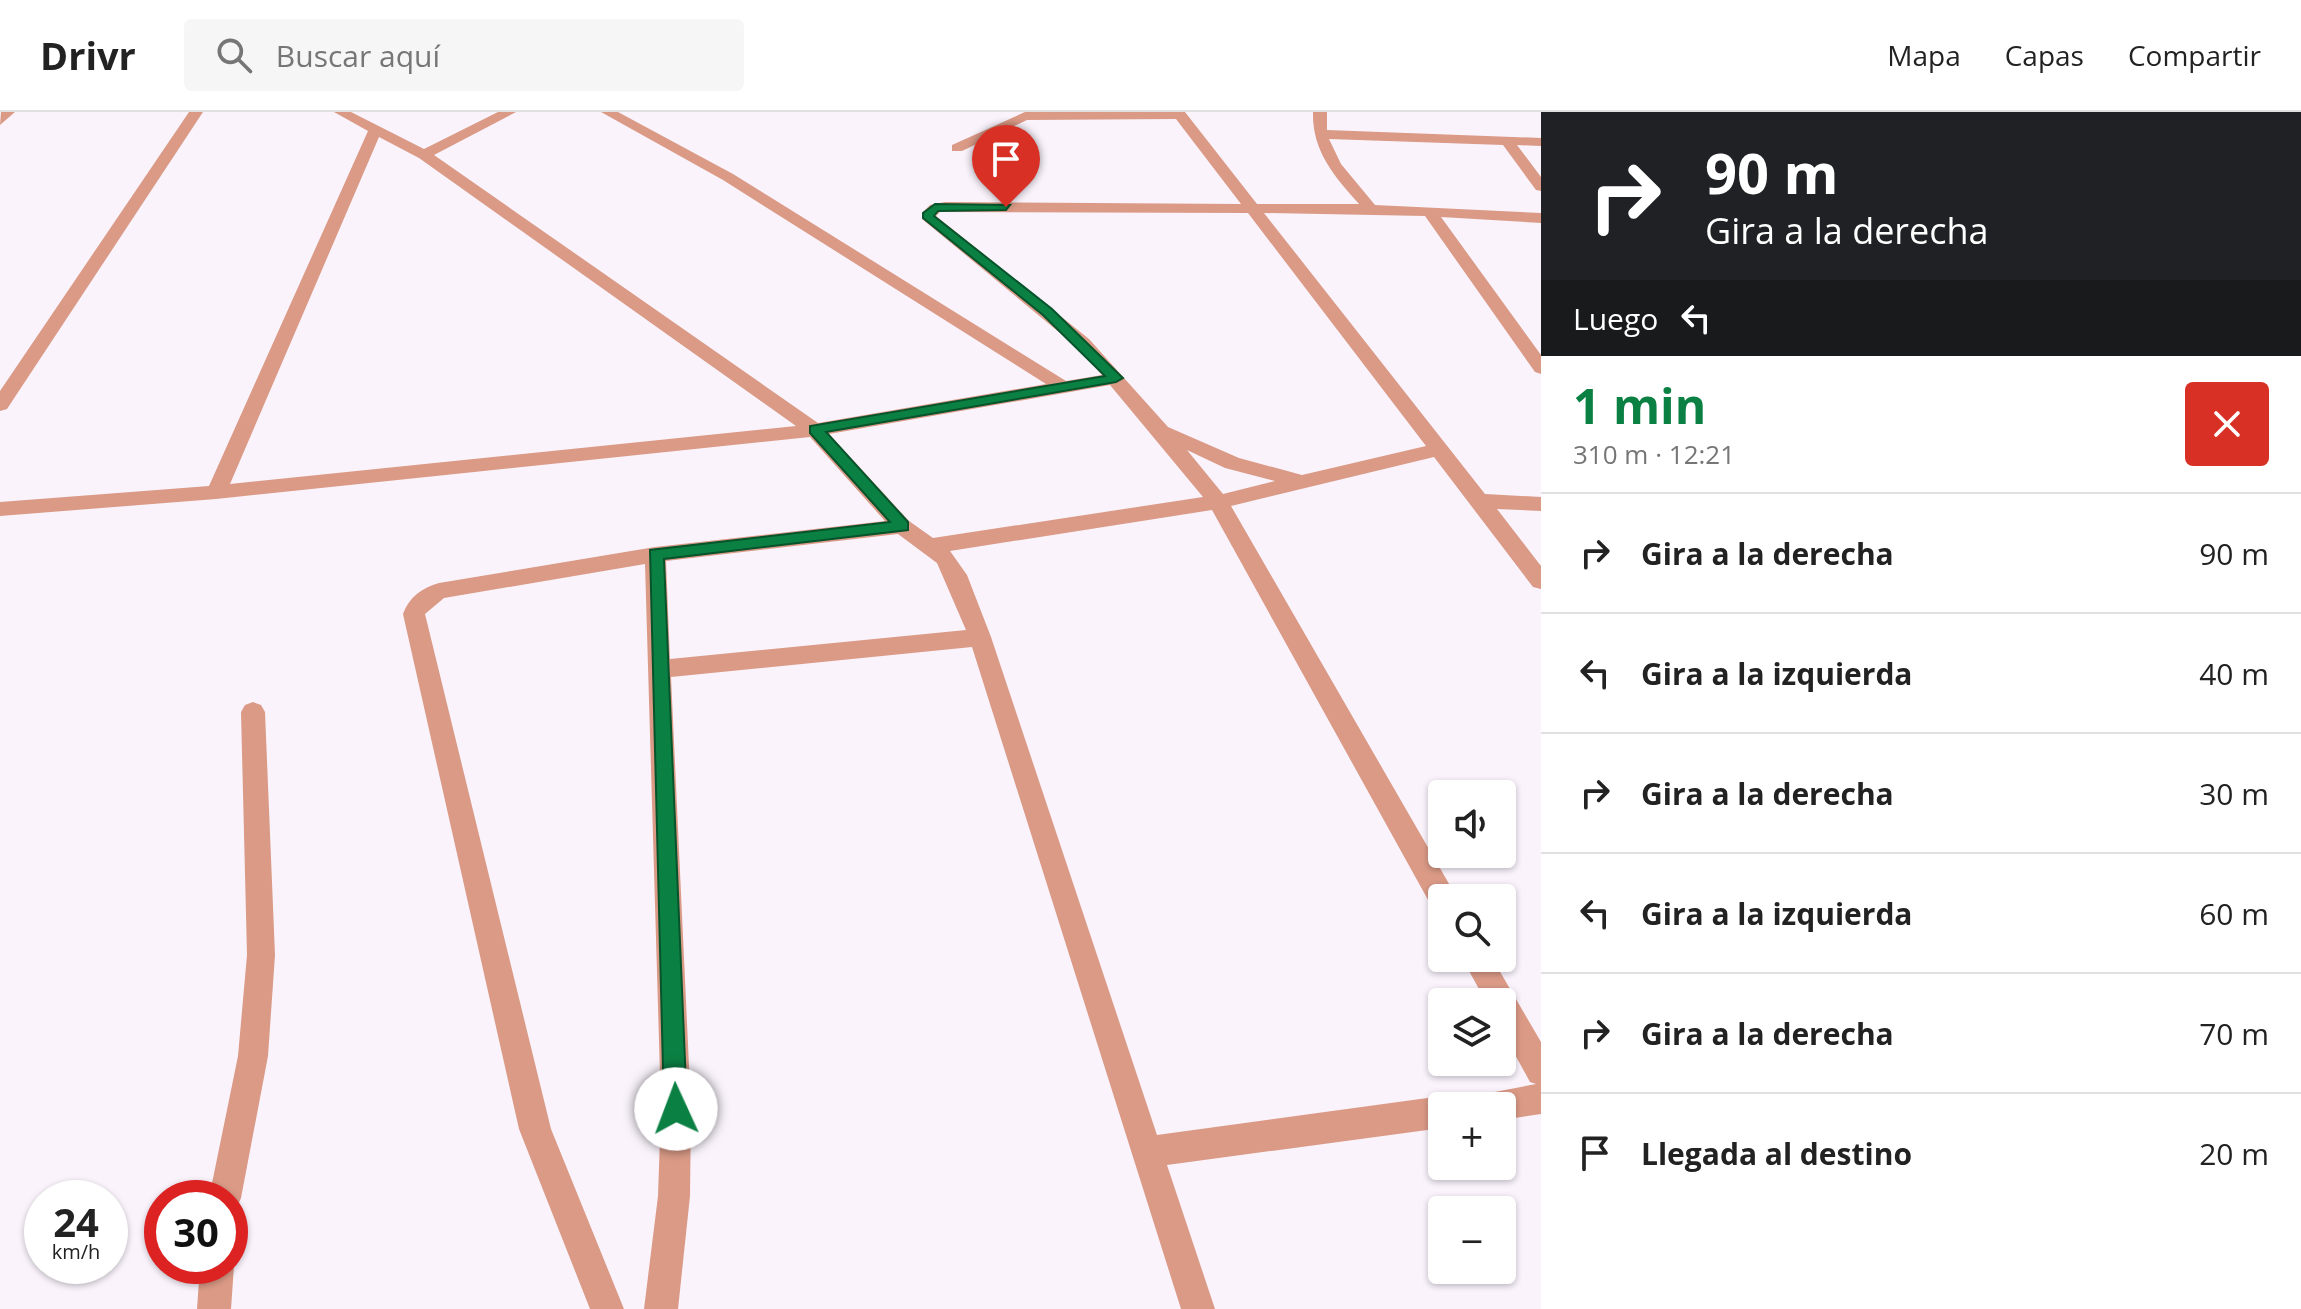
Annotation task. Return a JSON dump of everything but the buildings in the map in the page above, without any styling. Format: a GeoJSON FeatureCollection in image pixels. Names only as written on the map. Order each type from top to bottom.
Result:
{"type":"FeatureCollection","features":[{"type":"Feature","properties":{"kind":"street"},"geometry":{"type":"LineString","coordinates":[[0,121],[8,112]]}},
{"type":"Feature","properties":{"kind":"street"},"geometry":{"type":"LineString","coordinates":[[0,405],[196,112]]}},
{"type":"Feature","properties":{"kind":"street"},"geometry":{"type":"LineString","coordinates":[[341,112],[424,155],[815,430],[902,526],[932,546],[956,575],[980,637],[1198,1309]]}},
{"type":"Feature","properties":{"kind":"street"},"geometry":{"type":"LineString","coordinates":[[424,155],[509,112]]}},
{"type":"Feature","properties":{"kind":"street"},"geometry":{"type":"LineString","coordinates":[[608,112],[728,177],[1060,385]]}},
{"type":"Feature","properties":{"kind":"street"},"geometry":{"type":"LineString","coordinates":[[1320,112],[1320,134],[1328,156],[1371,209]]}},
{"type":"Feature","properties":{"kind":"street"},"geometry":{"type":"LineString","coordinates":[[957,148],[1025,116],[1179,114],[1436,450],[1541,581]]}},
{"type":"Feature","properties":{"kind":"street"},"geometry":{"type":"LineString","coordinates":[[216,492],[376,129]]}},
{"type":"Feature","properties":{"kind":"street"},"geometry":{"type":"LineString","coordinates":[[1320,134],[1541,142]]}},
{"type":"Feature","properties":{"kind":"street"},"geometry":{"type":"LineString","coordinates":[[1507,141],[1541,187]]}},
{"type":"Feature","properties":{"kind":"street"},"geometry":{"type":"LineString","coordinates":[[1434,884],[1218,502],[1116,378],[1048,312],[927,216],[929,211],[945,207],[1253,207],[1371,209],[1541,218]]}},
{"type":"Feature","properties":{"kind":"street"},"geometry":{"type":"LineString","coordinates":[[1430,213],[1541,368]]}},
{"type":"Feature","properties":{"kind":"street"},"geometry":{"type":"LineString","coordinates":[[0,509],[216,492],[815,430],[1060,385],[1116,378]]}},
{"type":"Feature","properties":{"kind":"street"},"geometry":{"type":"LineString","coordinates":[[1159,428],[1210,455],[1302,482]]}},
{"type":"Feature","properties":{"kind":"street"},"geometry":{"type":"LineString","coordinates":[[932,546],[1218,502],[1436,450]]}},
{"type":"Feature","properties":{"kind":"street"},"geometry":{"type":"LineString","coordinates":[[1478,501],[1541,504]]}},
{"type":"Feature","properties":{"kind":"street"},"geometry":{"type":"LineString","coordinates":[[607,1309],[535,1129],[414,614],[422,599],[439,591],[655,555],[902,526]]}},
{"type":"Feature","properties":{"kind":"street"},"geometry":{"type":"LineString","coordinates":[[655,555],[676,1109],[674,1196],[661,1309]]}},
{"type":"Feature","properties":{"kind":"street"},"geometry":{"type":"LineString","coordinates":[[659,669],[980,637]]}},
{"type":"Feature","properties":{"kind":"street"},"geometry":{"type":"LineString","coordinates":[[229,1180],[253,1056],[261,955],[253,712]]}},
{"type":"Feature","properties":{"kind":"street"},"geometry":{"type":"LineString","coordinates":[[1516,1027],[1541,1071]]}},
{"type":"Feature","properties":{"kind":"street"},"geometry":{"type":"LineString","coordinates":[[1516,1102],[1541,1099]]}},
{"type":"Feature","properties":{"kind":"street"},"geometry":{"type":"LineString","coordinates":[[1145,1152],[1428,1114]]}},
{"type":"Feature","properties":{"kind":"street"},"geometry":{"type":"LineString","coordinates":[[214,1309],[216,1284]]}},
{"type":"Feature","properties":{"kind":"route"},"geometry":{"type":"LineString","coordinates":[[676,1109],[655,555],[902,526],[815,430],[1060,385],[1116,378],[1048,312],[927,216],[935,208],[1006,207]]}}]}
